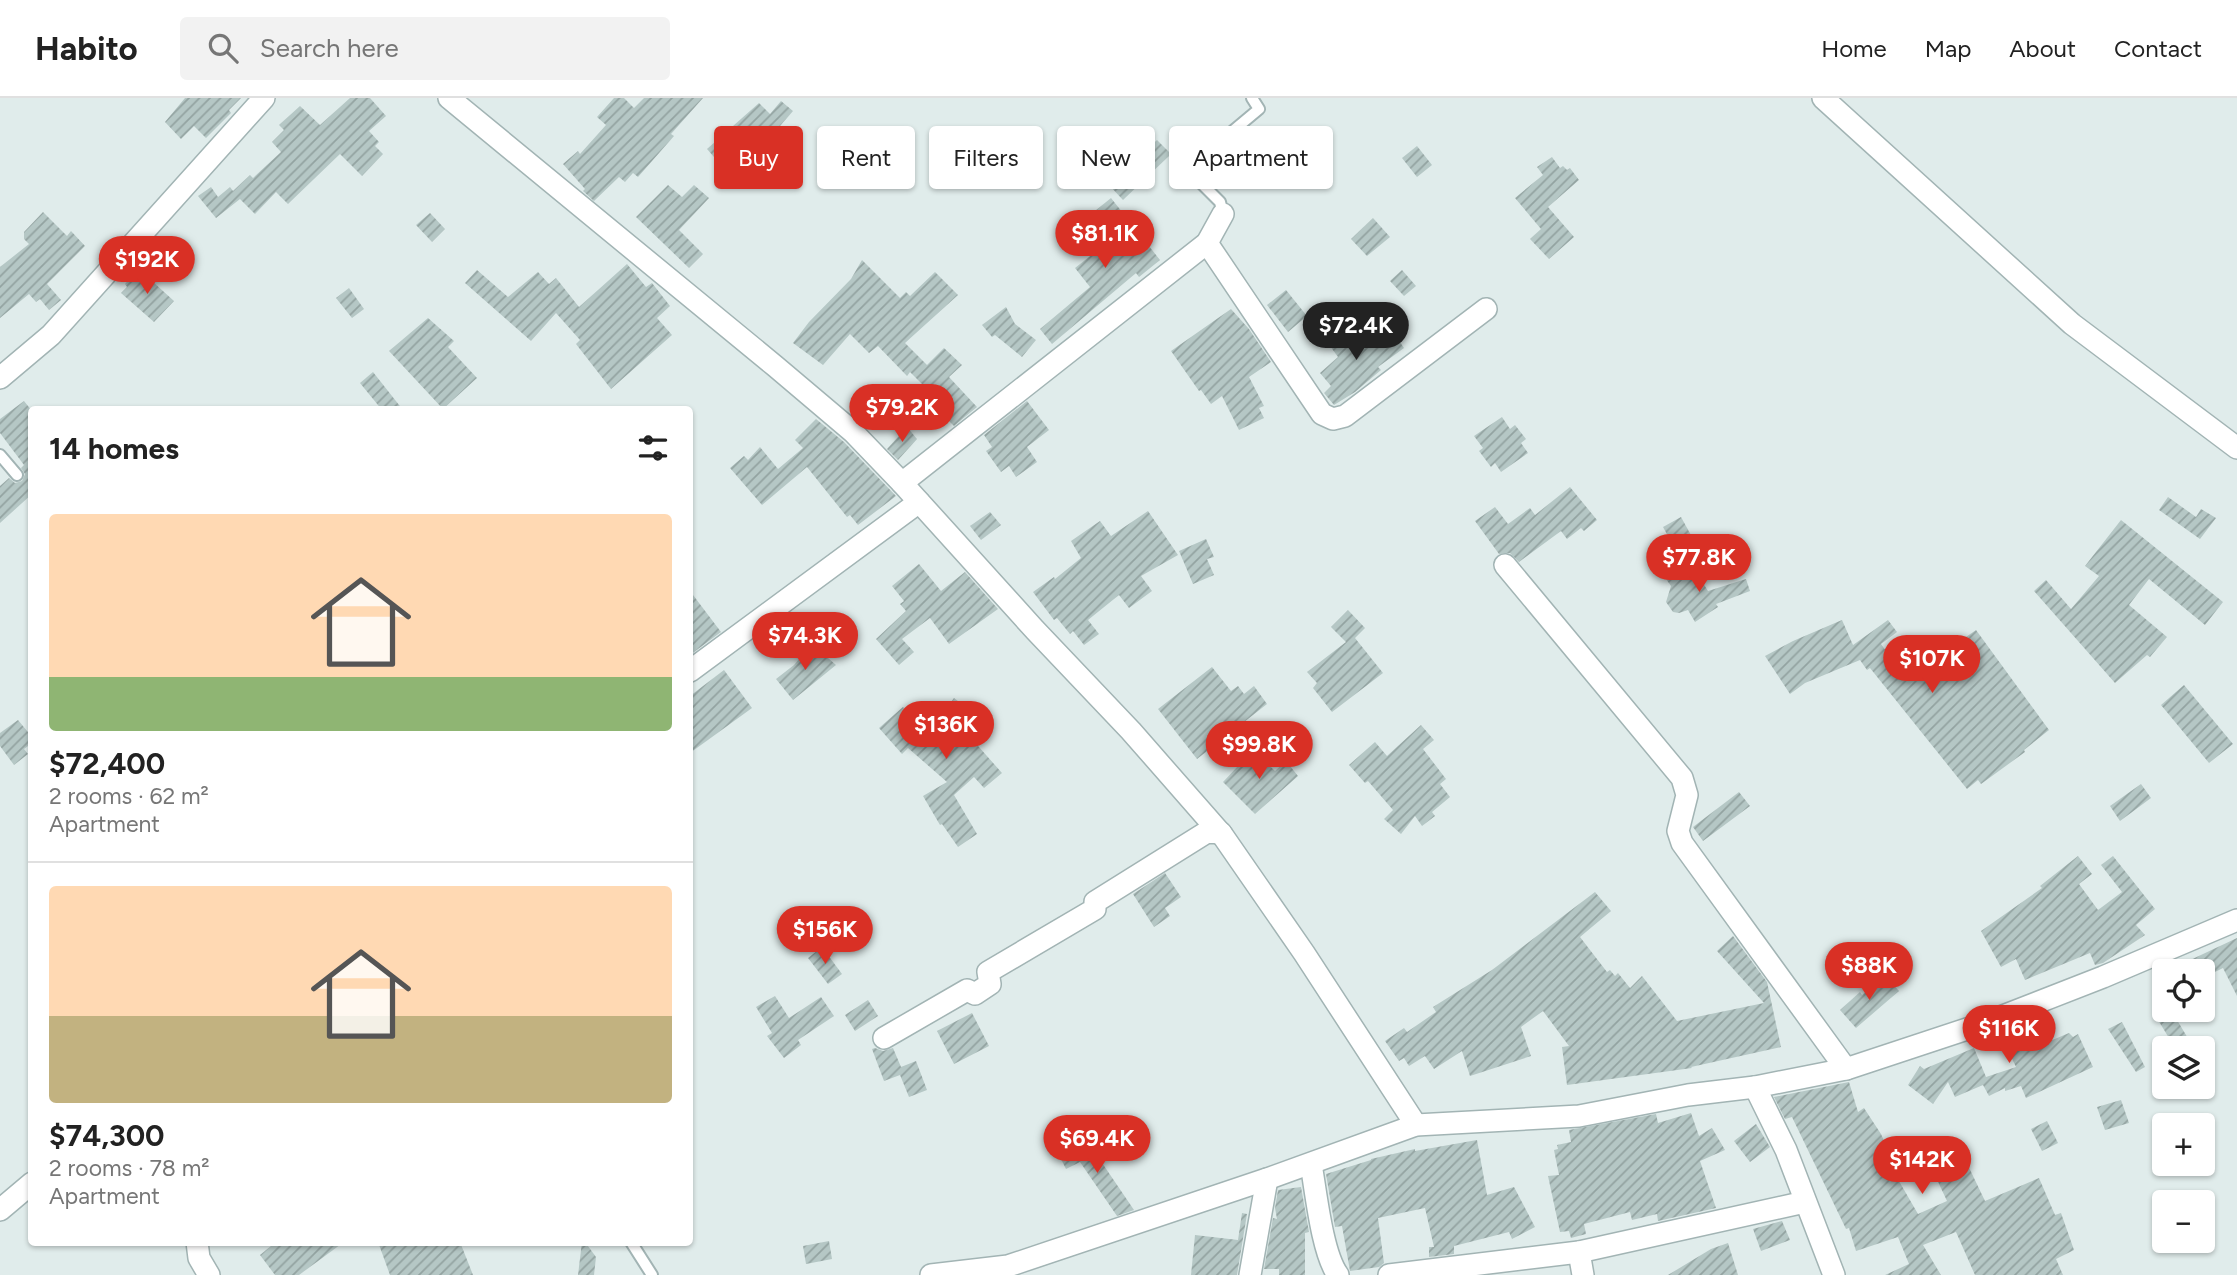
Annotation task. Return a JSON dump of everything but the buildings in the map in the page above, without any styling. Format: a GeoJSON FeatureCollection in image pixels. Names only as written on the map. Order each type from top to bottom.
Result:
{"type":"FeatureCollection","features":[{"type":"Feature","properties":{"kind":"street"},"geometry":{"type":"LineString","coordinates":[[0,378],[51,335],[264,98]]}},
{"type":"Feature","properties":{"kind":"street"},"geometry":{"type":"LineString","coordinates":[[449,98],[853,432],[902,483],[1035,631],[1132,731],[1221,833],[1304,953],[1416,1125]]}},
{"type":"Feature","properties":{"kind":"street"},"geometry":{"type":"LineString","coordinates":[[1823,98],[2073,324],[2237,448]]}},
{"type":"Feature","properties":{"kind":"street"},"geometry":{"type":"LineString","coordinates":[[902,483],[1208,243],[1223,214]]}},
{"type":"Feature","properties":{"kind":"street"},"geometry":{"type":"LineString","coordinates":[[1208,243],[1322,414],[1333,419],[1345,416],[1486,309]]}},
{"type":"Feature","properties":{"kind":"street"},"geometry":{"type":"LineString","coordinates":[[693,669],[919,502]]}},
{"type":"Feature","properties":{"kind":"street"},"geometry":{"type":"LineString","coordinates":[[1505,565],[1682,778],[1687,795],[1678,831],[1682,843],[1846,1069]]}},
{"type":"Feature","properties":{"kind":"street"},"geometry":{"type":"LineString","coordinates":[[884,1038],[967,990],[975,994],[990,984],[988,972],[1095,909],[1095,902],[1207,832],[1221,833]]}},
{"type":"Feature","properties":{"kind":"street"},"geometry":{"type":"LineString","coordinates":[[931,1275],[1008,1266],[1311,1164],[1416,1125],[1579,1116],[1846,1069],[1984,1023],[2103,978],[2237,920]]}},
{"type":"Feature","properties":{"kind":"street"},"geometry":{"type":"LineString","coordinates":[[1755,1087],[1786,1150],[1834,1275]]}},
{"type":"Feature","properties":{"kind":"street"},"geometry":{"type":"LineString","coordinates":[[1311,1164],[1328,1252],[1338,1275]]}},
{"type":"Feature","properties":{"kind":"street"},"geometry":{"type":"LineString","coordinates":[[1250,1275],[1267,1179]]}},
{"type":"Feature","properties":{"kind":"street"},"geometry":{"type":"LineString","coordinates":[[0,1210],[28,1186]]}},
{"type":"Feature","properties":{"kind":"street"},"geometry":{"type":"LineString","coordinates":[[1389,1275],[1579,1252],[1805,1202]]}},
{"type":"Feature","properties":{"kind":"street"},"geometry":{"type":"LineString","coordinates":[[198,1246],[199,1258],[209,1275]]}},
{"type":"Feature","properties":{"kind":"street"},"geometry":{"type":"LineString","coordinates":[[1579,1252],[1583,1275]]}},
{"type":"Feature","properties":{"kind":"lane"},"geometry":{"type":"LineString","coordinates":[[1223,214],[1220,202],[1199,181],[1210,150],[1259,109],[1252,98]]}},
{"type":"Feature","properties":{"kind":"lane"},"geometry":{"type":"LineString","coordinates":[[0,455],[17,475]]}},
{"type":"Feature","properties":{"kind":"lane"},"geometry":{"type":"LineString","coordinates":[[634,1246],[652,1275]]}}]}
